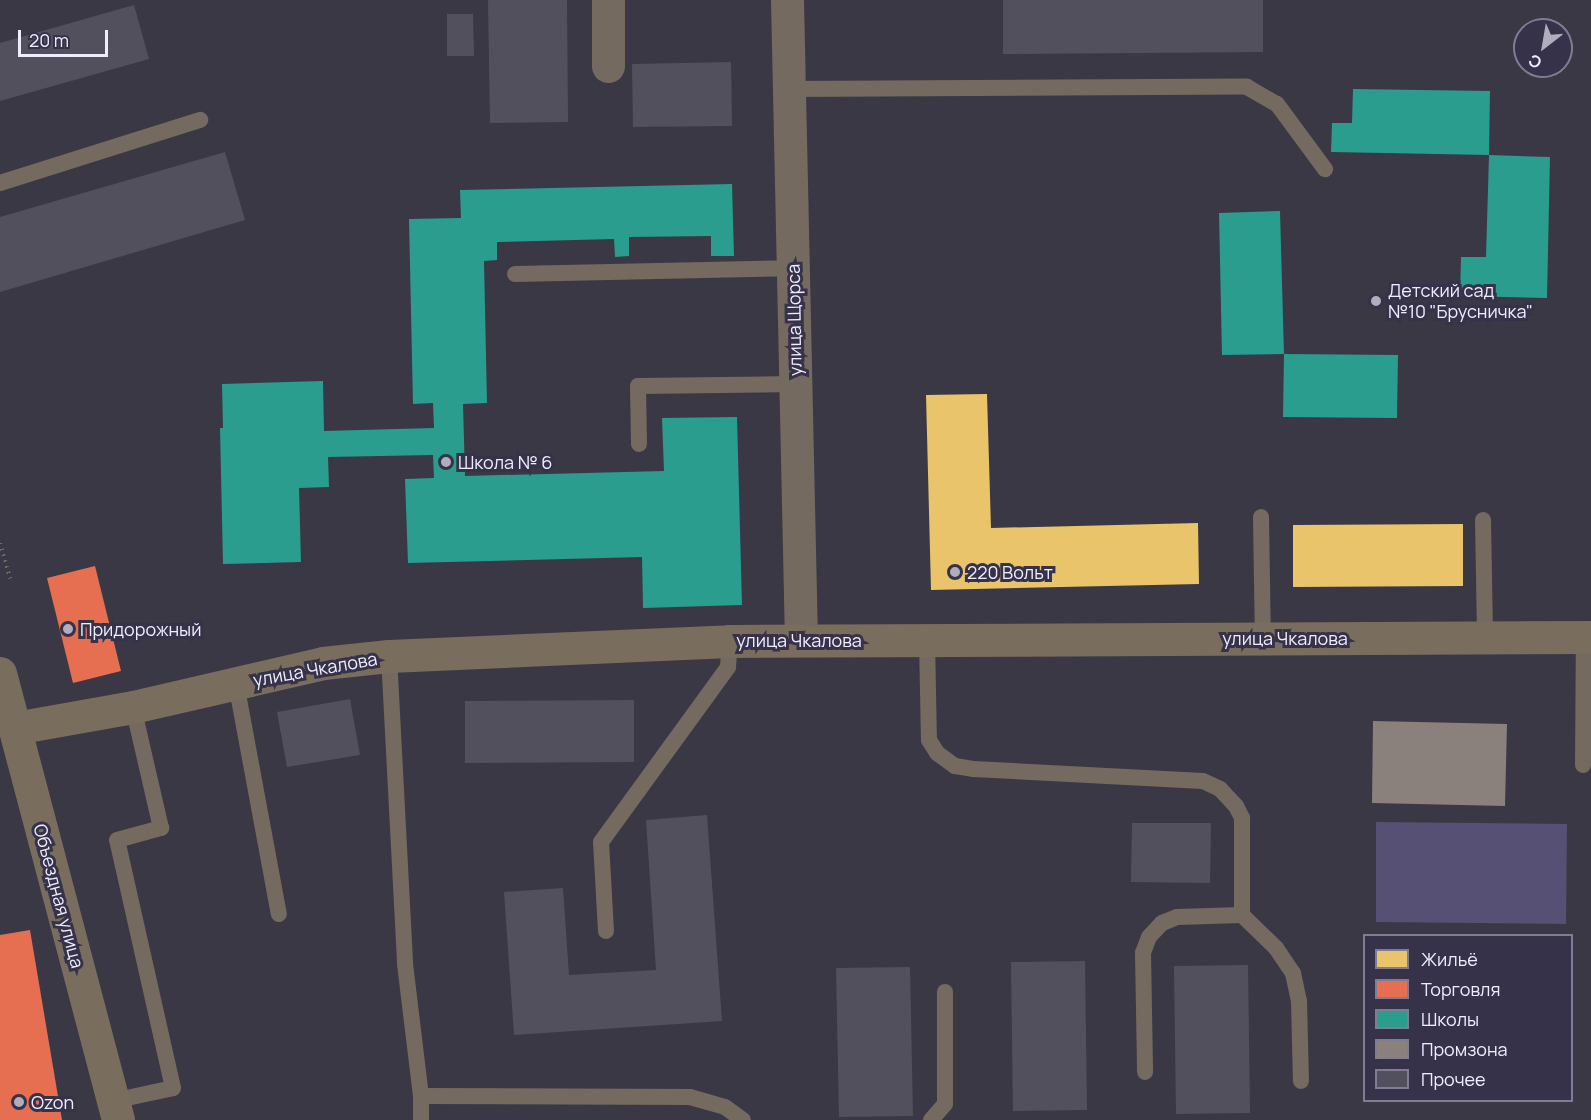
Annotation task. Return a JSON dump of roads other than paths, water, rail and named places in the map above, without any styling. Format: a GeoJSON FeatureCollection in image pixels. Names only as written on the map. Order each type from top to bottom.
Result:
{"type":"FeatureCollection","features":[{"type":"Feature","properties":{"kind":"street"},"geometry":{"type":"LineString","coordinates":[[608,0],[608,66]]}},
{"type":"Feature","properties":{"kind":"street","name":"улица Щорса"},"geometry":{"type":"LineString","coordinates":[[787,0],[801,640]]}},
{"type":"Feature","properties":{"kind":"street","name":"улица Чкалова"},"geometry":{"type":"LineString","coordinates":[[7,730],[133,707],[323,663],[389,656],[730,640],[1588,637]]}},
{"type":"Feature","properties":{"kind":"street","name":"Объездная улица"},"geometry":{"type":"LineString","coordinates":[[0,673],[7,730],[115,1111]]}},
{"type":"Feature","properties":{"kind":"lane"},"geometry":{"type":"LineString","coordinates":[[789,89],[1246,87],[1277,104],[1325,169]]}},
{"type":"Feature","properties":{"kind":"lane"},"geometry":{"type":"LineString","coordinates":[[0,183],[200,120]]}},
{"type":"Feature","properties":{"kind":"lane"},"geometry":{"type":"LineString","coordinates":[[515,274],[793,268]]}},
{"type":"Feature","properties":{"kind":"lane"},"geometry":{"type":"LineString","coordinates":[[639,444],[638,386],[796,384]]}},
{"type":"Feature","properties":{"kind":"lane"},"geometry":{"type":"LineString","coordinates":[[1261,517],[1263,638]]}},
{"type":"Feature","properties":{"kind":"lane"},"geometry":{"type":"LineString","coordinates":[[1484,520],[1485,637]]}},
{"type":"Feature","properties":{"kind":"lane"},"geometry":{"type":"LineString","coordinates":[[1583,765],[1588,637]]}},
{"type":"Feature","properties":{"kind":"lane"},"geometry":{"type":"LineString","coordinates":[[927,639],[929,740],[936,753],[955,766],[973,769],[1203,781],[1220,789],[1236,806],[1242,818],[1242,915],[1276,948],[1293,973],[1299,1001],[1301,1081]]}},
{"type":"Feature","properties":{"kind":"lane"},"geometry":{"type":"LineString","coordinates":[[606,931],[601,842],[728,667],[730,640]]}},
{"type":"Feature","properties":{"kind":"lane"},"geometry":{"type":"LineString","coordinates":[[389,656],[405,964],[422,1120]]}},
{"type":"Feature","properties":{"kind":"lane"},"geometry":{"type":"LineString","coordinates":[[236,683],[279,914]]}},
{"type":"Feature","properties":{"kind":"lane"},"geometry":{"type":"LineString","coordinates":[[115,1111],[173,1089],[117,840],[161,828],[133,707]]}},
{"type":"Feature","properties":{"kind":"lane"},"geometry":{"type":"LineString","coordinates":[[1145,1072],[1143,953],[1149,936],[1162,923],[1177,917],[1242,915]]}},
{"type":"Feature","properties":{"kind":"lane"},"geometry":{"type":"LineString","coordinates":[[931,1120],[945,1104],[945,992]]}},
{"type":"Feature","properties":{"kind":"lane"},"geometry":{"type":"LineString","coordinates":[[421,1096],[690,1098],[725,1107],[742,1120]]}},
{"type":"Feature","properties":{"kind":"place","name":"Детский сад №10 \"Брусничка\""},"geometry":{"type":"Point","coordinates":[1376,301]}},
{"type":"Feature","properties":{"kind":"place","name":"Школа № 6"},"geometry":{"type":"Point","coordinates":[446,462]}},
{"type":"Feature","properties":{"kind":"place","name":"220 Вольт"},"geometry":{"type":"Point","coordinates":[955,572]}},
{"type":"Feature","properties":{"kind":"place","name":"Придорожный"},"geometry":{"type":"Point","coordinates":[68,629]}},
{"type":"Feature","properties":{"kind":"place","name":"Ozon"},"geometry":{"type":"Point","coordinates":[19,1102]}}]}
